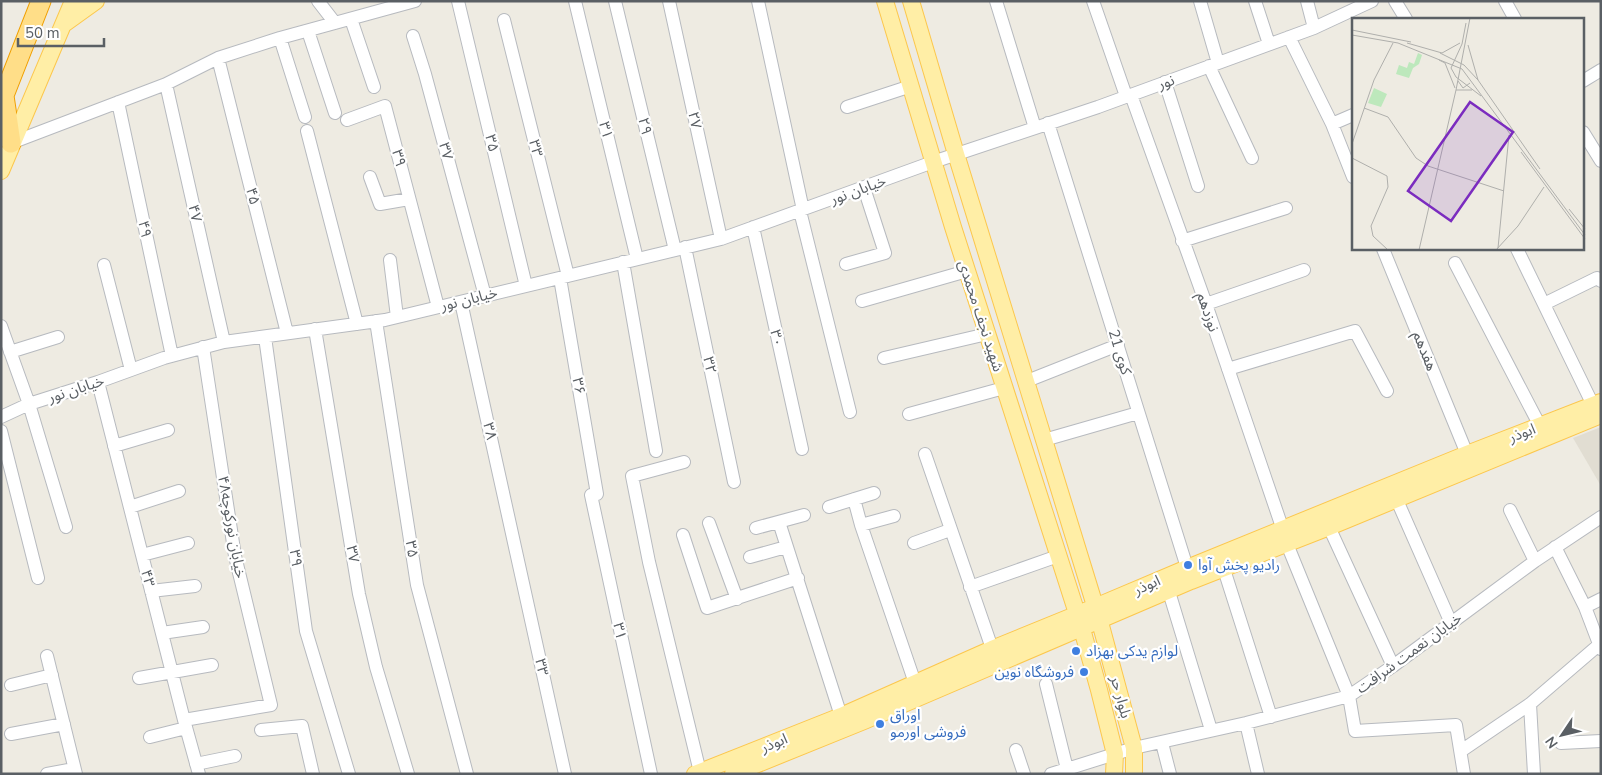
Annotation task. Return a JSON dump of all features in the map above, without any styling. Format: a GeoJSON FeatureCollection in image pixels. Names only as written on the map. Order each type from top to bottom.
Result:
{"type":"FeatureCollection","features":[{"type":"Feature","properties":{"kind":"highway"},"geometry":{"type":"LineString","coordinates":[[12,143],[3,100],[41,1]]}},
{"type":"Feature","properties":{"kind":"main road"},"geometry":{"type":"LineString","coordinates":[[1,170],[73,1]]}},
{"type":"Feature","properties":{"kind":"main road"},"geometry":{"type":"LineString","coordinates":[[64,24],[96,1]]}},
{"type":"Feature","properties":{"kind":"main road","name":"شهید نجف محمدی"},"geometry":{"type":"LineString","coordinates":[[885,1],[967,271],[1079,622]]}},
{"type":"Feature","properties":{"kind":"main road","name":"شهید نجف محمدی"},"geometry":{"type":"LineString","coordinates":[[911,1],[956,154],[1098,615]]}},
{"type":"Feature","properties":{"kind":"main road"},"geometry":{"type":"LineString","coordinates":[[1004,388],[1027,381]]}},
{"type":"Feature","properties":{"kind":"main road","name":"ابوذر"},"geometry":{"type":"LineString","coordinates":[[1285,537],[1329,527],[1598,407]]}},
{"type":"Feature","properties":{"kind":"main road","name":"ابوذر"},"geometry":{"type":"LineString","coordinates":[[733,774],[995,656],[1098,615],[1190,574],[1285,537],[1467,454],[1540,426],[1598,407]]}},
{"type":"Feature","properties":{"kind":"main road","name":"بلوار حر"},"geometry":{"type":"LineString","coordinates":[[1098,615],[1134,748],[1134,774]]}},
{"type":"Feature","properties":{"kind":"main road","name":"بلوار حر"},"geometry":{"type":"LineString","coordinates":[[1079,622],[1115,754],[1114,774]]}},
{"type":"Feature","properties":{"kind":"main road","name":"ابوذر"},"geometry":{"type":"LineString","coordinates":[[698,773],[842,716],[861,715],[914,683],[995,656]]}},
{"type":"Feature","properties":{"kind":"street"},"geometry":{"type":"LineString","coordinates":[[318,1],[335,23]]}},
{"type":"Feature","properties":{"kind":"street"},"geometry":{"type":"LineString","coordinates":[[12,143],[166,84],[218,58],[280,38],[351,19],[384,5],[414,1]]}},
{"type":"Feature","properties":{"kind":"street","name":"۳۵"},"geometry":{"type":"LineString","coordinates":[[458,1],[526,286]]}},
{"type":"Feature","properties":{"kind":"street","name":"۳۱"},"geometry":{"type":"LineString","coordinates":[[575,1],[637,259]]}},
{"type":"Feature","properties":{"kind":"street","name":"۲۹"},"geometry":{"type":"LineString","coordinates":[[615,1],[680,249]]}},
{"type":"Feature","properties":{"kind":"street","name":"۲۷"},"geometry":{"type":"LineString","coordinates":[[669,1],[721,239]]}},
{"type":"Feature","properties":{"kind":"street"},"geometry":{"type":"LineString","coordinates":[[758,1],[802,210],[850,412]]}},
{"type":"Feature","properties":{"kind":"street"},"geometry":{"type":"LineString","coordinates":[[996,1],[1035,128]]}},
{"type":"Feature","properties":{"kind":"street","name":"نوزدهم"},"geometry":{"type":"LineString","coordinates":[[1093,1],[1206,304],[1285,537],[1348,696],[1355,731],[1456,725],[1461,751]]}},
{"type":"Feature","properties":{"kind":"street"},"geometry":{"type":"LineString","coordinates":[[1200,1],[1213,64],[1252,158]]}},
{"type":"Feature","properties":{"kind":"street"},"geometry":{"type":"LineString","coordinates":[[1255,1],[1269,44]]}},
{"type":"Feature","properties":{"kind":"street"},"geometry":{"type":"LineString","coordinates":[[1307,1],[1314,28]]}},
{"type":"Feature","properties":{"kind":"street","name":"نور"},"geometry":{"type":"LineString","coordinates":[[956,154],[1128,96],[1314,28],[1372,1]]}},
{"type":"Feature","properties":{"kind":"street"},"geometry":{"type":"LineString","coordinates":[[1395,1],[1405,18]]}},
{"type":"Feature","properties":{"kind":"street"},"geometry":{"type":"LineString","coordinates":[[1505,1],[1514,18]]}},
{"type":"Feature","properties":{"kind":"street"},"geometry":{"type":"LineString","coordinates":[[351,19],[374,88]]}},
{"type":"Feature","properties":{"kind":"street","name":"۳۳"},"geometry":{"type":"LineString","coordinates":[[504,20],[564,277]]}},
{"type":"Feature","properties":{"kind":"street"},"geometry":{"type":"LineString","coordinates":[[308,31],[335,113]]}},
{"type":"Feature","properties":{"kind":"street","name":"۳۷"},"geometry":{"type":"LineString","coordinates":[[413,36],[485,296]]}},
{"type":"Feature","properties":{"kind":"street"},"geometry":{"type":"LineString","coordinates":[[1289,37],[1332,124],[1352,174]]}},
{"type":"Feature","properties":{"kind":"street"},"geometry":{"type":"LineString","coordinates":[[280,38],[304,116]]}},
{"type":"Feature","properties":{"kind":"street","name":"۴۵"},"geometry":{"type":"LineString","coordinates":[[218,58],[287,333]]}},
{"type":"Feature","properties":{"kind":"street"},"geometry":{"type":"LineString","coordinates":[[1584,79],[1601,70]]}},
{"type":"Feature","properties":{"kind":"street"},"geometry":{"type":"LineString","coordinates":[[1165,82],[1198,186]]}},
{"type":"Feature","properties":{"kind":"street","name":"۴۷"},"geometry":{"type":"LineString","coordinates":[[166,84],[224,342]]}},
{"type":"Feature","properties":{"kind":"street"},"geometry":{"type":"LineString","coordinates":[[847,107],[911,86]]}},
{"type":"Feature","properties":{"kind":"street","name":"۴۹"},"geometry":{"type":"LineString","coordinates":[[118,102],[172,356]]}},
{"type":"Feature","properties":{"kind":"street","name":"۳۹"},"geometry":{"type":"LineString","coordinates":[[347,120],[385,106],[438,307]]}},
{"type":"Feature","properties":{"kind":"street"},"geometry":{"type":"LineString","coordinates":[[1332,124],[1352,115]]}},
{"type":"Feature","properties":{"kind":"street","name":"کوی 21"},"geometry":{"type":"LineString","coordinates":[[1048,123],[1190,574]]}},
{"type":"Feature","properties":{"kind":"street"},"geometry":{"type":"LineString","coordinates":[[307,131],[357,324]]}},
{"type":"Feature","properties":{"kind":"street"},"geometry":{"type":"LineString","coordinates":[[1584,133],[1599,154]]}},
{"type":"Feature","properties":{"kind":"street","name":"خیابان نور"},"geometry":{"type":"LineString","coordinates":[[1,417],[29,404],[203,347],[224,342],[397,317],[721,239],[956,154]]}},
{"type":"Feature","properties":{"kind":"street"},"geometry":{"type":"LineString","coordinates":[[370,177],[380,204],[409,199]]}},
{"type":"Feature","properties":{"kind":"street"},"geometry":{"type":"LineString","coordinates":[[846,264],[885,253],[864,188]]}},
{"type":"Feature","properties":{"kind":"street"},"geometry":{"type":"LineString","coordinates":[[1182,241],[1286,208]]}},
{"type":"Feature","properties":{"kind":"street","name":"۳۰"},"geometry":{"type":"LineString","coordinates":[[753,227],[802,449]]}},
{"type":"Feature","properties":{"kind":"street","name":"۳۲"},"geometry":{"type":"LineString","coordinates":[[680,249],[734,482]]}},
{"type":"Feature","properties":{"kind":"street","name":"هفدهم"},"geometry":{"type":"LineString","coordinates":[[1383,250],[1467,454]]}},
{"type":"Feature","properties":{"kind":"street"},"geometry":{"type":"LineString","coordinates":[[1520,250],[1544,304],[1598,407]]}},
{"type":"Feature","properties":{"kind":"street"},"geometry":{"type":"LineString","coordinates":[[390,260],[397,317]]}},
{"type":"Feature","properties":{"kind":"street"},"geometry":{"type":"LineString","coordinates":[[623,262],[656,451]]}},
{"type":"Feature","properties":{"kind":"street"},"geometry":{"type":"LineString","coordinates":[[1455,263],[1540,426]]}},
{"type":"Feature","properties":{"kind":"street"},"geometry":{"type":"LineString","coordinates":[[104,265],[132,370]]}},
{"type":"Feature","properties":{"kind":"street"},"geometry":{"type":"LineString","coordinates":[[1206,304],[1304,270]]}},
{"type":"Feature","properties":{"kind":"street"},"geometry":{"type":"LineString","coordinates":[[862,301],[967,271]]}},
{"type":"Feature","properties":{"kind":"street","name":"۳۶"},"geometry":{"type":"LineString","coordinates":[[564,277],[598,494]]}},
{"type":"Feature","properties":{"kind":"street"},"geometry":{"type":"LineString","coordinates":[[1544,304],[1597,278],[1601,281]]}},
{"type":"Feature","properties":{"kind":"street","name":"۳۸"},"geometry":{"type":"LineString","coordinates":[[461,302],[519,560]]}},
{"type":"Feature","properties":{"kind":"street","name":"۳۵"},"geometry":{"type":"LineString","coordinates":[[376,321],[417,585],[467,774]]}},
{"type":"Feature","properties":{"kind":"street"},"geometry":{"type":"LineString","coordinates":[[1,326],[29,404],[66,527]]}},
{"type":"Feature","properties":{"kind":"street","name":"۳۷"},"geometry":{"type":"LineString","coordinates":[[315,329],[360,594],[376,667],[408,774]]}},
{"type":"Feature","properties":{"kind":"street"},"geometry":{"type":"LineString","coordinates":[[1228,369],[1355,331],[1387,391]]}},
{"type":"Feature","properties":{"kind":"street"},"geometry":{"type":"LineString","coordinates":[[884,358],[987,334]]}},
{"type":"Feature","properties":{"kind":"street","name":"۳۹"},"geometry":{"type":"LineString","coordinates":[[264,337],[306,631],[349,774]]}},
{"type":"Feature","properties":{"kind":"street"},"geometry":{"type":"LineString","coordinates":[[10,352],[58,338]]}},
{"type":"Feature","properties":{"kind":"street"},"geometry":{"type":"LineString","coordinates":[[1027,381],[1118,345]]}},
{"type":"Feature","properties":{"kind":"street","name":"خیابان نورکوچه۴۸"},"geometry":{"type":"LineString","coordinates":[[185,724],[271,705],[235,556],[203,347]]}},
{"type":"Feature","properties":{"kind":"street","name":"۴۳"},"geometry":{"type":"LineString","coordinates":[[98,382],[198,769]]}},
{"type":"Feature","properties":{"kind":"street"},"geometry":{"type":"LineString","coordinates":[[909,414],[1004,388]]}},
{"type":"Feature","properties":{"kind":"street"},"geometry":{"type":"LineString","coordinates":[[1044,440],[1138,413]]}},
{"type":"Feature","properties":{"kind":"street"},"geometry":{"type":"LineString","coordinates":[[114,446],[168,430]]}},
{"type":"Feature","properties":{"kind":"street"},"geometry":{"type":"LineString","coordinates":[[1,431],[38,578]]}},
{"type":"Feature","properties":{"kind":"street"},"geometry":{"type":"LineString","coordinates":[[925,454],[995,656]]}},
{"type":"Feature","properties":{"kind":"street"},"geometry":{"type":"LineString","coordinates":[[684,462],[632,476],[649,562],[698,773]]}},
{"type":"Feature","properties":{"kind":"street"},"geometry":{"type":"LineString","coordinates":[[130,507],[179,491]]}},
{"type":"Feature","properties":{"kind":"street"},"geometry":{"type":"LineString","coordinates":[[829,507],[874,493]]}},
{"type":"Feature","properties":{"kind":"street","name":"۳۱"},"geometry":{"type":"LineString","coordinates":[[598,494],[591,495],[651,774]]}},
{"type":"Feature","properties":{"kind":"street"},"geometry":{"type":"LineString","coordinates":[[1396,498],[1451,623]]}},
{"type":"Feature","properties":{"kind":"street"},"geometry":{"type":"LineString","coordinates":[[854,499],[914,683]]}},
{"type":"Feature","properties":{"kind":"street"},"geometry":{"type":"LineString","coordinates":[[1510,510],[1535,561]]}},
{"type":"Feature","properties":{"kind":"street"},"geometry":{"type":"LineString","coordinates":[[756,528],[804,514]]}},
{"type":"Feature","properties":{"kind":"street"},"geometry":{"type":"LineString","coordinates":[[861,525],[894,516]]}},
{"type":"Feature","properties":{"kind":"street","name":"خیابان نعمت شرافت"},"geometry":{"type":"LineString","coordinates":[[1052,774],[1134,748],[1271,717],[1348,696],[1393,666],[1535,561],[1601,517]]}},
{"type":"Feature","properties":{"kind":"street"},"geometry":{"type":"LineString","coordinates":[[779,522],[842,716]]}},
{"type":"Feature","properties":{"kind":"street"},"geometry":{"type":"LineString","coordinates":[[709,523],[737,599]]}},
{"type":"Feature","properties":{"kind":"street"},"geometry":{"type":"LineString","coordinates":[[1329,527],[1393,666]]}},
{"type":"Feature","properties":{"kind":"street"},"geometry":{"type":"LineString","coordinates":[[914,543],[950,530]]}},
{"type":"Feature","properties":{"kind":"street"},"geometry":{"type":"LineString","coordinates":[[683,535],[707,608],[798,578]]}},
{"type":"Feature","properties":{"kind":"street"},"geometry":{"type":"LineString","coordinates":[[142,555],[188,543]]}},
{"type":"Feature","properties":{"kind":"street"},"geometry":{"type":"LineString","coordinates":[[750,557],[786,547]]}},
{"type":"Feature","properties":{"kind":"street"},"geometry":{"type":"LineString","coordinates":[[1464,774],[1461,751],[1530,704],[1600,645],[1585,607],[1555,547]]}},
{"type":"Feature","properties":{"kind":"street"},"geometry":{"type":"LineString","coordinates":[[970,587],[1058,556]]}},
{"type":"Feature","properties":{"kind":"street","name":"۳۳"},"geometry":{"type":"LineString","coordinates":[[519,560],[565,774]]}},
{"type":"Feature","properties":{"kind":"street"},"geometry":{"type":"LineString","coordinates":[[1221,562],[1271,717]]}},
{"type":"Feature","properties":{"kind":"street"},"geometry":{"type":"LineString","coordinates":[[1167,584],[1211,730]]}},
{"type":"Feature","properties":{"kind":"street"},"geometry":{"type":"LineString","coordinates":[[151,591],[195,586]]}},
{"type":"Feature","properties":{"kind":"street"},"geometry":{"type":"LineString","coordinates":[[1585,607],[1601,599]]}},
{"type":"Feature","properties":{"kind":"street"},"geometry":{"type":"LineString","coordinates":[[162,633],[203,627]]}},
{"type":"Feature","properties":{"kind":"street"},"geometry":{"type":"LineString","coordinates":[[47,656],[75,771],[47,774]]}},
{"type":"Feature","properties":{"kind":"street"},"geometry":{"type":"LineString","coordinates":[[139,678],[212,666]]}},
{"type":"Feature","properties":{"kind":"street"},"geometry":{"type":"LineString","coordinates":[[11,685],[52,675]]}},
{"type":"Feature","properties":{"kind":"street"},"geometry":{"type":"LineString","coordinates":[[1046,684],[1067,769]]}},
{"type":"Feature","properties":{"kind":"street"},"geometry":{"type":"LineString","coordinates":[[1530,704],[1534,774]]}},
{"type":"Feature","properties":{"kind":"street"},"geometry":{"type":"LineString","coordinates":[[1246,723],[1258,774]]}},
{"type":"Feature","properties":{"kind":"street"},"geometry":{"type":"LineString","coordinates":[[10,734],[64,724]]}},
{"type":"Feature","properties":{"kind":"street"},"geometry":{"type":"LineString","coordinates":[[150,737],[185,724]]}},
{"type":"Feature","properties":{"kind":"street"},"geometry":{"type":"LineString","coordinates":[[262,730],[302,726],[313,774]]}},
{"type":"Feature","properties":{"kind":"street"},"geometry":{"type":"LineString","coordinates":[[1562,743],[1601,741]]}},
{"type":"Feature","properties":{"kind":"street"},"geometry":{"type":"LineString","coordinates":[[1162,742],[1170,774]]}},
{"type":"Feature","properties":{"kind":"street"},"geometry":{"type":"LineString","coordinates":[[1016,750],[1024,774]]}},
{"type":"Feature","properties":{"kind":"street"},"geometry":{"type":"LineString","coordinates":[[198,769],[234,756]]}},
{"type":"Feature","properties":{"kind":"shaded area"},"geometry":{"type":"Polygon","coordinates":[[[1601,427],[1601,486],[1573,438],[1601,427]]]}},
{"type":"Feature","properties":{"kind":"place","name":"رادیو پخش آوا"},"geometry":{"type":"Point","coordinates":[1188,565]}},
{"type":"Feature","properties":{"kind":"place","name":"لوازم یدکی بهزاد"},"geometry":{"type":"Point","coordinates":[1076,651]}},
{"type":"Feature","properties":{"kind":"place","name":"فروشگاه نوین"},"geometry":{"type":"Point","coordinates":[1084,672]}},
{"type":"Feature","properties":{"kind":"place","name":"اوراق فروشی اورمو"},"geometry":{"type":"Point","coordinates":[880,724]}}]}
